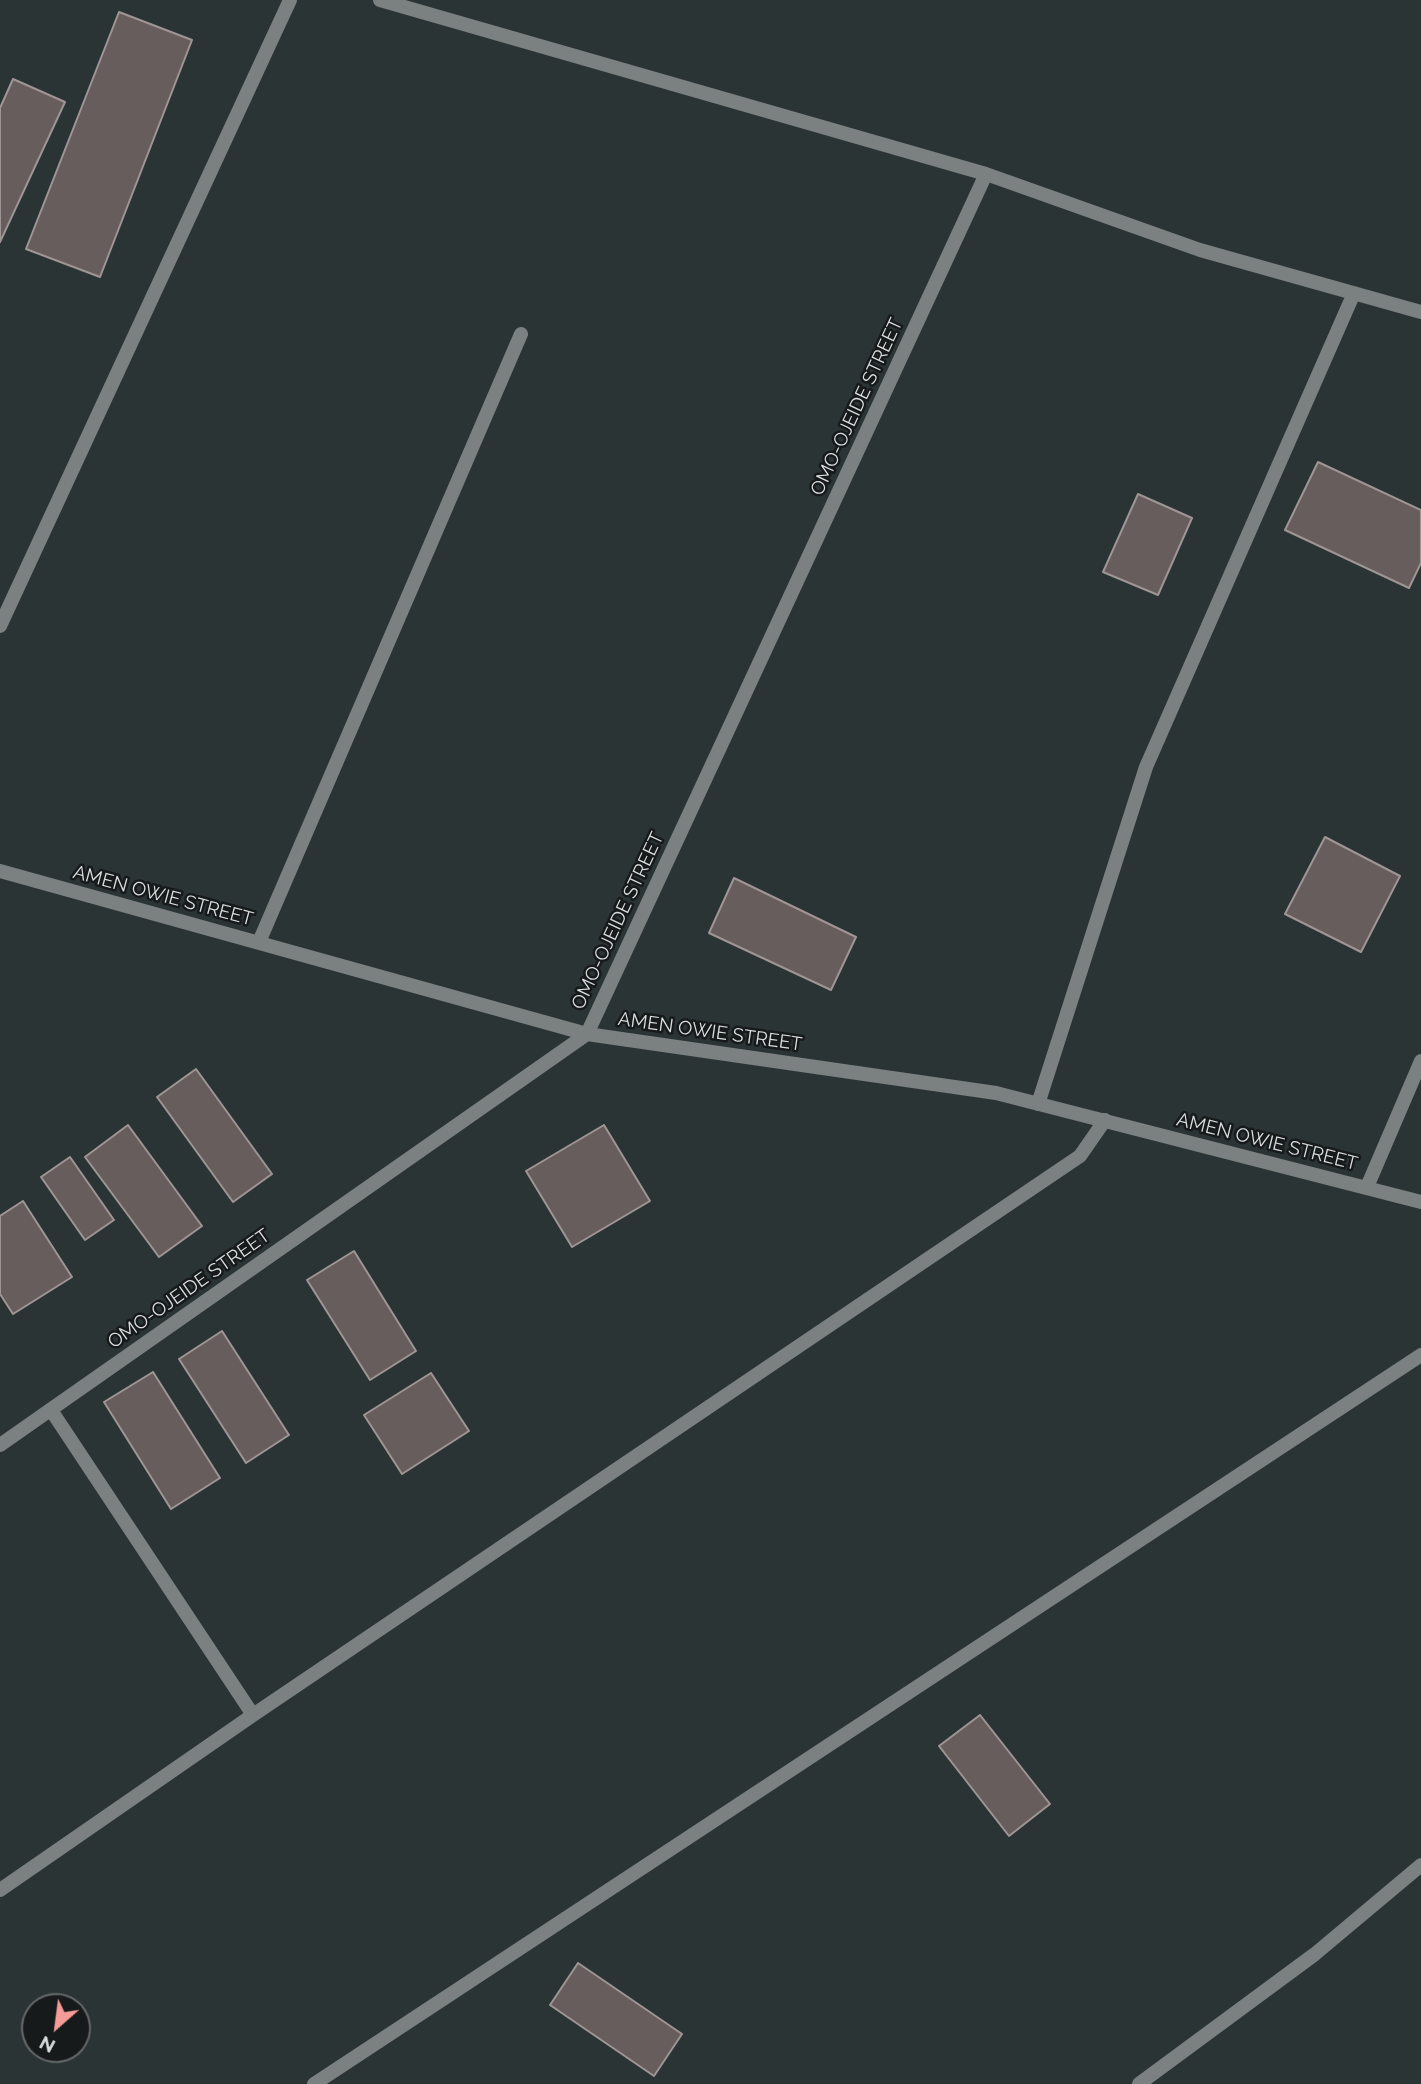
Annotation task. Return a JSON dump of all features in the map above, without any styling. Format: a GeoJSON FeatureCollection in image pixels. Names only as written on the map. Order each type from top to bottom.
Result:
{"type":"FeatureCollection","features":[{"type":"Feature","properties":{"kind":"street"},"geometry":{"type":"LineString","coordinates":[[0,626],[290,0]]}},
{"type":"Feature","properties":{"kind":"street"},"geometry":{"type":"LineString","coordinates":[[380,0],[986,174],[1200,250],[1421,312]]}},
{"type":"Feature","properties":{"kind":"street","name":"OMO-OJEIDE STREET"},"geometry":{"type":"LineString","coordinates":[[0,1445],[587,1034],[986,174]]}},
{"type":"Feature","properties":{"kind":"street"},"geometry":{"type":"LineString","coordinates":[[1038,1104],[1146,767],[1354,293]]}},
{"type":"Feature","properties":{"kind":"street"},"geometry":{"type":"LineString","coordinates":[[259,942],[521,334]]}},
{"type":"Feature","properties":{"kind":"street","name":"AMEN OWIE STREET"},"geometry":{"type":"LineString","coordinates":[[1,875],[259,942],[587,1034],[996,1093],[1421,1202]]}},
{"type":"Feature","properties":{"kind":"street"},"geometry":{"type":"LineString","coordinates":[[1367,1187],[1421,1061]]}},
{"type":"Feature","properties":{"kind":"street"},"geometry":{"type":"LineString","coordinates":[[0,1890],[253,1715],[1080,1156],[1105,1120]]}},
{"type":"Feature","properties":{"kind":"street"},"geometry":{"type":"LineString","coordinates":[[314,2084],[1421,1355]]}},
{"type":"Feature","properties":{"kind":"street"},"geometry":{"type":"LineString","coordinates":[[51,1410],[253,1715]]}},
{"type":"Feature","properties":{"kind":"street"},"geometry":{"type":"LineString","coordinates":[[1139,2084],[1315,1954],[1421,1865]]}},
{"type":"Feature","properties":{"kind":"building"},"geometry":{"type":"Polygon","coordinates":[[[119,12],[192,40],[100,277],[26,249],[119,12]]]}},
{"type":"Feature","properties":{"kind":"building"},"geometry":{"type":"Polygon","coordinates":[[[13,79],[65,102],[0,242],[0,108],[13,79]]]}},
{"type":"Feature","properties":{"kind":"building"},"geometry":{"type":"Polygon","coordinates":[[[1318,462],[1421,510],[1421,563],[1409,588],[1285,530],[1318,462]]]}},
{"type":"Feature","properties":{"kind":"building"},"geometry":{"type":"Polygon","coordinates":[[[1138,494],[1192,518],[1158,595],[1103,572],[1138,494]]]}},
{"type":"Feature","properties":{"kind":"building"},"geometry":{"type":"Polygon","coordinates":[[[1325,837],[1400,876],[1361,952],[1285,914],[1325,837]]]}},
{"type":"Feature","properties":{"kind":"building"},"geometry":{"type":"Polygon","coordinates":[[[734,878],[856,937],[831,990],[709,933],[734,878]]]}},
{"type":"Feature","properties":{"kind":"building"},"geometry":{"type":"Polygon","coordinates":[[[196,1069],[272,1174],[233,1202],[157,1097],[196,1069]]]}},
{"type":"Feature","properties":{"kind":"building"},"geometry":{"type":"Polygon","coordinates":[[[128,1125],[202,1226],[159,1257],[85,1157],[128,1125]]]}},
{"type":"Feature","properties":{"kind":"building"},"geometry":{"type":"Polygon","coordinates":[[[604,1125],[650,1201],[572,1247],[526,1171],[604,1125]]]}},
{"type":"Feature","properties":{"kind":"building"},"geometry":{"type":"Polygon","coordinates":[[[70,1157],[114,1220],[85,1240],[41,1177],[70,1157]]]}},
{"type":"Feature","properties":{"kind":"building"},"geometry":{"type":"Polygon","coordinates":[[[23,1201],[72,1277],[13,1314],[0,1294],[0,1216],[23,1201]]]}},
{"type":"Feature","properties":{"kind":"building"},"geometry":{"type":"Polygon","coordinates":[[[354,1251],[416,1351],[370,1380],[307,1280],[354,1251]]]}},
{"type":"Feature","properties":{"kind":"building"},"geometry":{"type":"Polygon","coordinates":[[[222,1331],[289,1435],[246,1463],[179,1359],[222,1331]]]}},
{"type":"Feature","properties":{"kind":"building"},"geometry":{"type":"Polygon","coordinates":[[[153,1372],[220,1478],[171,1509],[104,1402],[153,1372]]]}},
{"type":"Feature","properties":{"kind":"building"},"geometry":{"type":"Polygon","coordinates":[[[431,1373],[469,1431],[402,1474],[364,1415],[431,1373]]]}},
{"type":"Feature","properties":{"kind":"building"},"geometry":{"type":"Polygon","coordinates":[[[980,1715],[1050,1804],[1009,1836],[939,1746],[980,1715]]]}},
{"type":"Feature","properties":{"kind":"building"},"geometry":{"type":"Polygon","coordinates":[[[578,1963],[682,2034],[654,2076],[550,2005],[578,1963]]]}}]}
